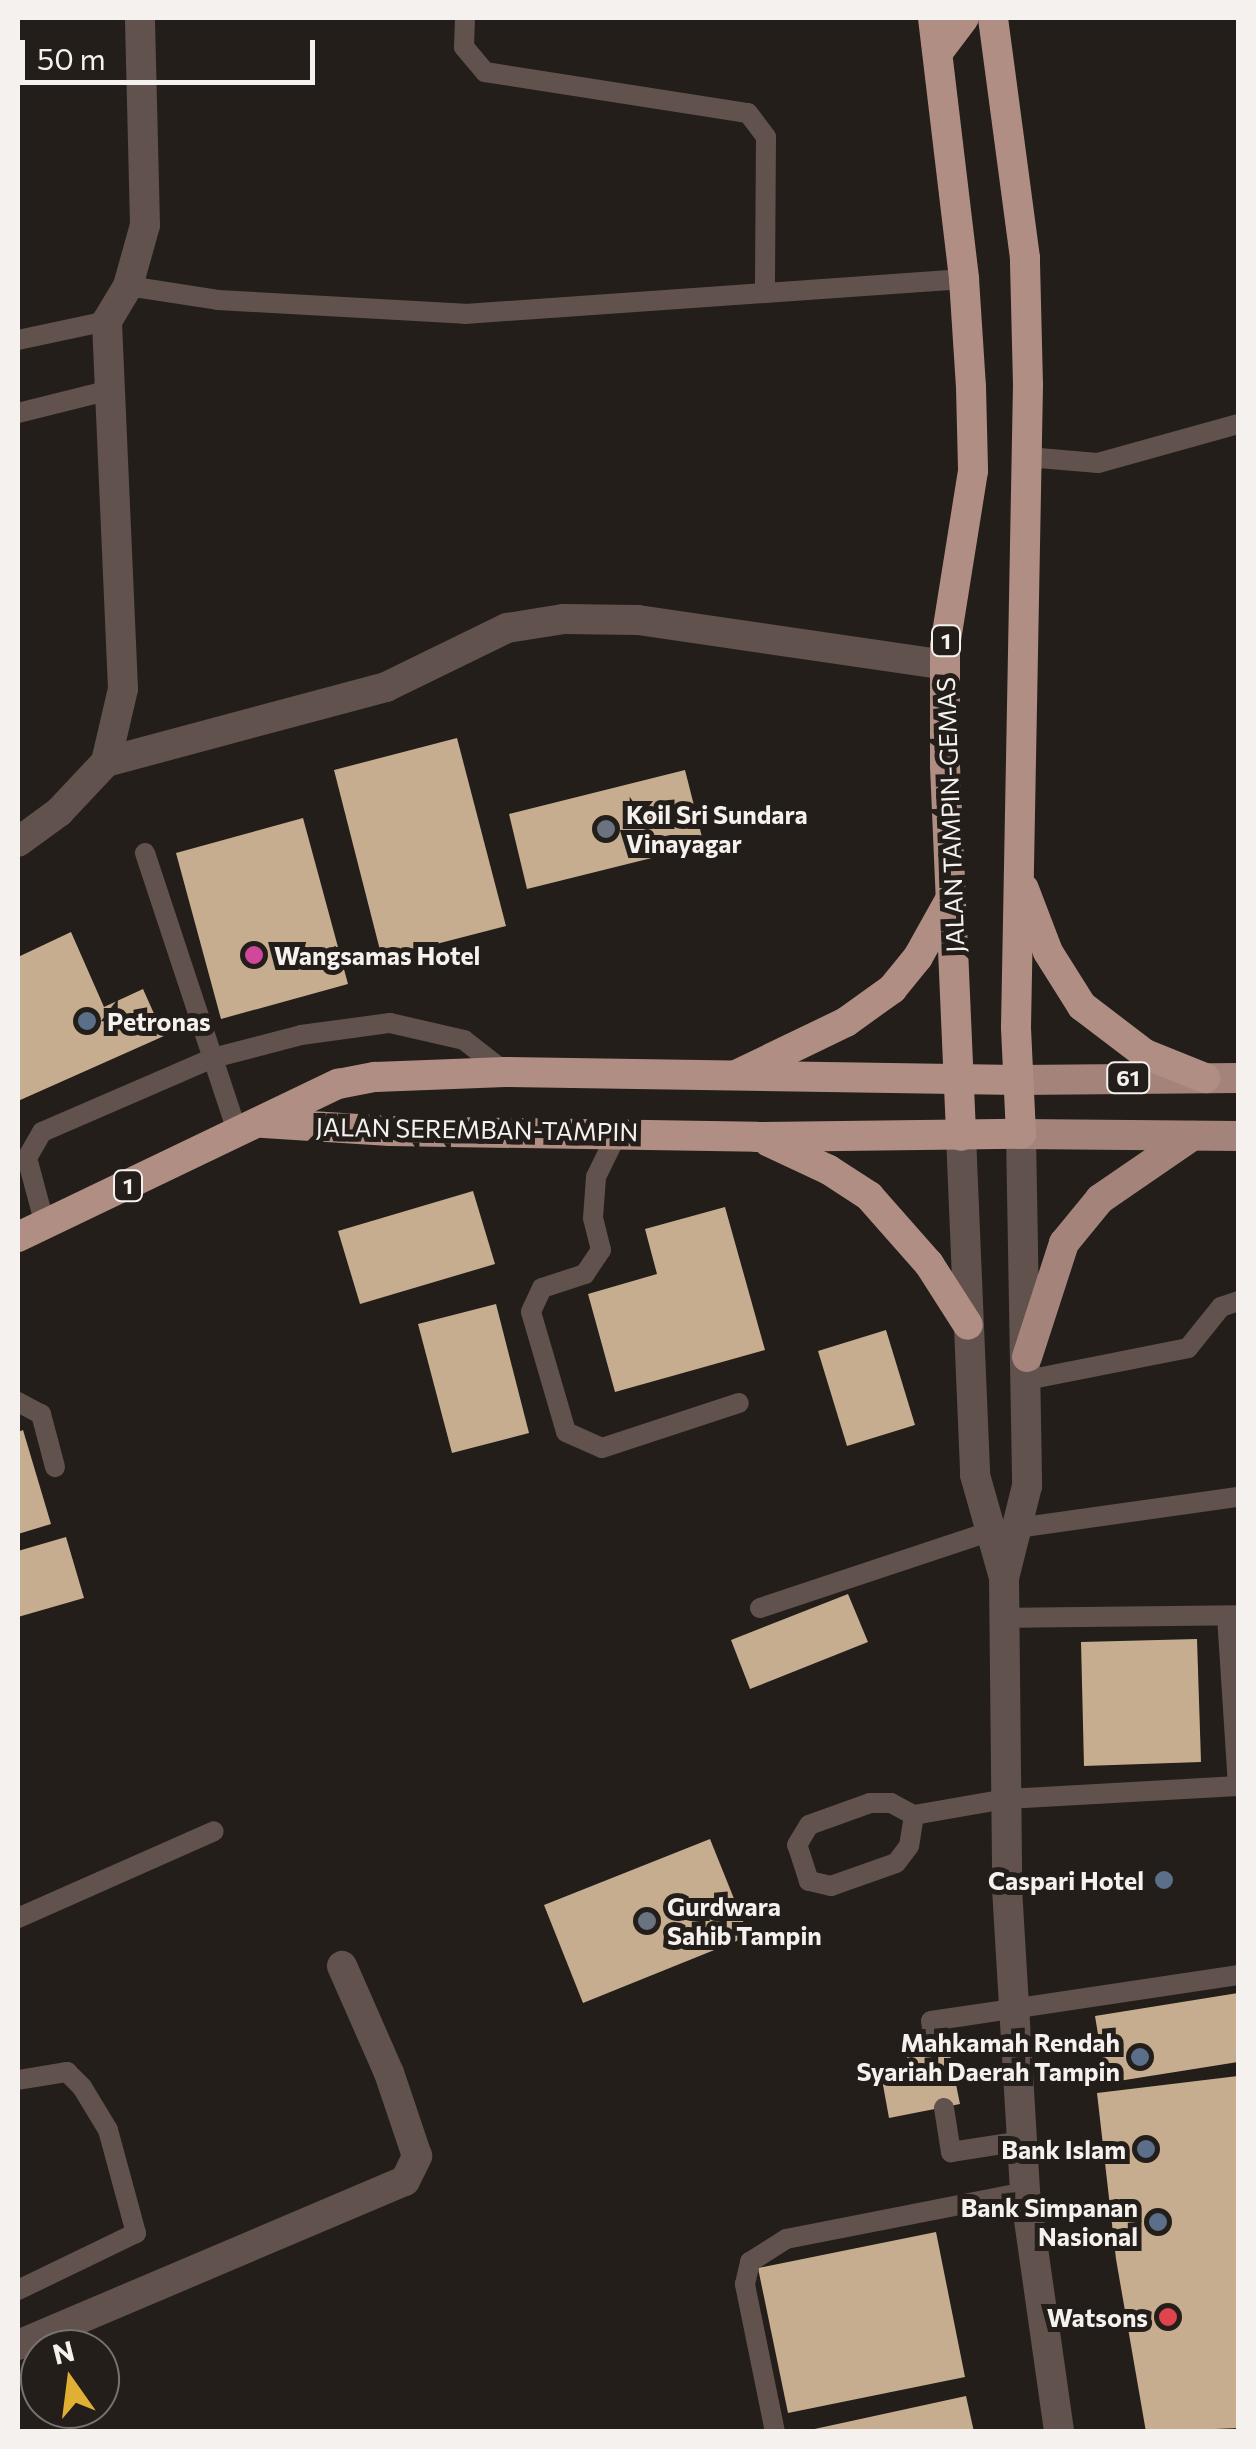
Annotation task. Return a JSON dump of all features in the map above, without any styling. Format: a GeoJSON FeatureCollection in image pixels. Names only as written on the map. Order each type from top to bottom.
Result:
{"type":"FeatureCollection","features":[{"type":"Feature","properties":{"kind":"highway","name":"JALAN TAMPIN-GEMAS"},"geometry":{"type":"LineString","coordinates":[[933,18],[964,279],[973,471],[946,665],[961,1136]]}},
{"type":"Feature","properties":{"kind":"highway"},"geometry":{"type":"LineString","coordinates":[[939,51],[964,18]]}},
{"type":"Feature","properties":{"kind":"highway"},"geometry":{"type":"LineString","coordinates":[[993,18],[1024,258],[1028,457],[1018,872],[1021,1134]]}},
{"type":"Feature","properties":{"kind":"highway"},"geometry":{"type":"LineString","coordinates":[[1018,872],[1048,952],[1082,1006],[1144,1054],[1206,1078]]}},
{"type":"Feature","properties":{"kind":"highway"},"geometry":{"type":"LineString","coordinates":[[736,1074],[846,1022],[892,989],[918,957],[951,897]]}},
{"type":"Feature","properties":{"kind":"highway","name":"1"},"geometry":{"type":"LineString","coordinates":[[251,1129],[338,1084],[375,1076],[506,1072],[1018,1080]]}},
{"type":"Feature","properties":{"kind":"highway","name":"JALAN SEREMBAN-TAMPIN"},"geometry":{"type":"LineString","coordinates":[[31,1231],[251,1129],[961,1136]]}},
{"type":"Feature","properties":{"kind":"highway","name":"1"},"geometry":{"type":"LineString","coordinates":[[961,1136],[1021,1134]]}},
{"type":"Feature","properties":{"kind":"highway"},"geometry":{"type":"LineString","coordinates":[[757,1136],[829,1170],[869,1196],[903,1230],[968,1325]]}},
{"type":"Feature","properties":{"kind":"main road","name":"61"},"geometry":{"type":"LineString","coordinates":[[1018,1080],[1238,1078]]}},
{"type":"Feature","properties":{"kind":"main road"},"geometry":{"type":"LineString","coordinates":[[1021,1134],[1238,1136]]}},
{"type":"Feature","properties":{"kind":"main road"},"geometry":{"type":"LineString","coordinates":[[1027,1369],[1064,1243],[1100,1199],[1192,1136]]}},
{"type":"Feature","properties":{"kind":"street"},"geometry":{"type":"LineString","coordinates":[[106,762],[122,689],[107,321],[128,286],[146,225],[140,18]]}},
{"type":"Feature","properties":{"kind":"street"},"geometry":{"type":"LineString","coordinates":[[18,842],[58,812],[106,762],[386,687],[507,628],[564,618],[638,620],[946,665]]}},
{"type":"Feature","properties":{"kind":"street"},"geometry":{"type":"LineString","coordinates":[[1021,1134],[1026,1486],[1004,1530],[1006,1799],[1026,2192],[1059,2432]]}},
{"type":"Feature","properties":{"kind":"street"},"geometry":{"type":"LineString","coordinates":[[961,1136],[975,1475],[1004,1530]]}},
{"type":"Feature","properties":{"kind":"street"},"geometry":{"type":"LineString","coordinates":[[18,2344],[406,2182],[417,2156],[389,2073],[342,1966]]}},
{"type":"Feature","properties":{"kind":"lane"},"geometry":{"type":"LineString","coordinates":[[465,18],[464,47],[485,72],[748,113],[766,138],[766,293]]}},
{"type":"Feature","properties":{"kind":"lane"},"geometry":{"type":"LineString","coordinates":[[128,286],[218,300],[465,314],[964,279]]}},
{"type":"Feature","properties":{"kind":"lane"},"geometry":{"type":"LineString","coordinates":[[18,340],[107,321]]}},
{"type":"Feature","properties":{"kind":"lane"},"geometry":{"type":"LineString","coordinates":[[18,413],[110,390]]}},
{"type":"Feature","properties":{"kind":"lane"},"geometry":{"type":"LineString","coordinates":[[1028,457],[1098,463],[1238,424]]}},
{"type":"Feature","properties":{"kind":"lane"},"geometry":{"type":"LineString","coordinates":[[145,854],[213,1058],[251,1129]]}},
{"type":"Feature","properties":{"kind":"lane"},"geometry":{"type":"LineString","coordinates":[[31,1231],[27,1158],[42,1132],[213,1058],[301,1034],[390,1023],[464,1040],[506,1072]]}},
{"type":"Feature","properties":{"kind":"lane"},"geometry":{"type":"LineString","coordinates":[[618,1132],[596,1177],[593,1218],[601,1250],[585,1274],[542,1288],[532,1312],[566,1432],[602,1448],[740,1403]]}},
{"type":"Feature","properties":{"kind":"lane"},"geometry":{"type":"LineString","coordinates":[[1027,1369],[1188,1348],[1221,1307],[1238,1302]]}},
{"type":"Feature","properties":{"kind":"lane"},"geometry":{"type":"LineString","coordinates":[[18,1402],[41,1414],[55,1468]]}},
{"type":"Feature","properties":{"kind":"lane"},"geometry":{"type":"LineString","coordinates":[[760,1608],[1004,1530],[1238,1498]]}},
{"type":"Feature","properties":{"kind":"lane"},"geometry":{"type":"LineString","coordinates":[[914,1815],[908,1846],[896,1864],[831,1886],[809,1881],[797,1844],[809,1825],[870,1803],[891,1804],[914,1815],[1006,1799],[1238,1786],[1233,1615],[1003,1618]]}},
{"type":"Feature","properties":{"kind":"lane"},"geometry":{"type":"LineString","coordinates":[[18,1918],[214,1830]]}},
{"type":"Feature","properties":{"kind":"lane"},"geometry":{"type":"LineString","coordinates":[[934,2048],[931,2021],[1238,1975]]}},
{"type":"Feature","properties":{"kind":"lane"},"geometry":{"type":"LineString","coordinates":[[18,2080],[67,2072],[82,2086],[108,2130],[136,2232],[18,2290]]}},
{"type":"Feature","properties":{"kind":"lane"},"geometry":{"type":"LineString","coordinates":[[944,2108],[951,2152],[1022,2142]]}},
{"type":"Feature","properties":{"kind":"lane"},"geometry":{"type":"LineString","coordinates":[[775,2432],[745,2284],[750,2262],[786,2239],[1026,2192]]}},
{"type":"Feature","properties":{"kind":"building"},"geometry":{"type":"Polygon","coordinates":[[[457,738],[506,926],[382,958],[334,770],[457,738]]]}},
{"type":"Feature","properties":{"kind":"building","name":"Koil Sri Sundara Vinayagar"},"geometry":{"type":"Polygon","coordinates":[[[685,770],[704,845],[527,889],[509,814],[685,770]]]}},
{"type":"Feature","properties":{"kind":"building"},"geometry":{"type":"Polygon","coordinates":[[[303,818],[348,984],[221,1019],[176,853],[303,818]]]}},
{"type":"Feature","properties":{"kind":"building","name":"Petronas"},"geometry":{"type":"Polygon","coordinates":[[[71,932],[104,1007],[143,989],[164,1036],[18,1101],[18,957],[71,932]]]}},
{"type":"Feature","properties":{"kind":"building"},"geometry":{"type":"Polygon","coordinates":[[[473,1191],[495,1264],[360,1304],[338,1231],[473,1191]]]}},
{"type":"Feature","properties":{"kind":"building"},"geometry":{"type":"Polygon","coordinates":[[[725,1207],[765,1350],[615,1392],[588,1294],[657,1274],[645,1229],[725,1207]]]}},
{"type":"Feature","properties":{"kind":"building"},"geometry":{"type":"Polygon","coordinates":[[[496,1304],[529,1433],[452,1453],[418,1324],[496,1304]]]}},
{"type":"Feature","properties":{"kind":"building"},"geometry":{"type":"Polygon","coordinates":[[[886,1330],[915,1425],[847,1446],[818,1351],[886,1330]]]}},
{"type":"Feature","properties":{"kind":"building"},"geometry":{"type":"Polygon","coordinates":[[[23,1430],[51,1524],[18,1534],[18,1432],[23,1430]]]}},
{"type":"Feature","properties":{"kind":"building"},"geometry":{"type":"Polygon","coordinates":[[[66,1537],[84,1598],[18,1617],[18,1551],[66,1537]]]}},
{"type":"Feature","properties":{"kind":"building"},"geometry":{"type":"Polygon","coordinates":[[[848,1594],[868,1642],[750,1689],[731,1640],[848,1594]]]}},
{"type":"Feature","properties":{"kind":"building"},"geometry":{"type":"Polygon","coordinates":[[[1197,1639],[1201,1762],[1084,1766],[1081,1642],[1197,1639]]]}},
{"type":"Feature","properties":{"kind":"building","name":"Gurdwara Sahib Tampin"},"geometry":{"type":"Polygon","coordinates":[[[710,1839],[749,1936],[583,2003],[544,1905],[710,1839]]]}},
{"type":"Feature","properties":{"kind":"building"},"geometry":{"type":"Polygon","coordinates":[[[1238,1993],[1238,2062],[1106,2083],[1095,2016],[1238,1993]]]}},
{"type":"Feature","properties":{"kind":"building"},"geometry":{"type":"Polygon","coordinates":[[[948,2045],[960,2104],[889,2118],[881,2074],[910,2069],[906,2053],[948,2045]]]}},
{"type":"Feature","properties":{"kind":"building"},"geometry":{"type":"Polygon","coordinates":[[[1238,2076],[1238,2428],[1146,2432],[1116,2259],[1097,2093],[1238,2076]]]}},
{"type":"Feature","properties":{"kind":"building"},"geometry":{"type":"Polygon","coordinates":[[[936,2232],[965,2377],[788,2413],[758,2268],[936,2232]]]}},
{"type":"Feature","properties":{"kind":"building"},"geometry":{"type":"Polygon","coordinates":[[[966,2396],[974,2432],[810,2432],[810,2430],[966,2396]]]}},
{"type":"Feature","properties":{"kind":"place","name":"Koil Sri Sundara Vinayagar"},"geometry":{"type":"Point","coordinates":[606,829]}},
{"type":"Feature","properties":{"kind":"place","name":"Wangsamas Hotel"},"geometry":{"type":"Point","coordinates":[254,955]}},
{"type":"Feature","properties":{"kind":"place","name":"Petronas"},"geometry":{"type":"Point","coordinates":[87,1021]}},
{"type":"Feature","properties":{"kind":"place","name":"Caspari Hotel"},"geometry":{"type":"Point","coordinates":[1164,1880]}},
{"type":"Feature","properties":{"kind":"place","name":"Gurdwara Sahib Tampin"},"geometry":{"type":"Point","coordinates":[647,1921]}},
{"type":"Feature","properties":{"kind":"place","name":"Mahkamah Rendah Syariah Daerah Tampin"},"geometry":{"type":"Point","coordinates":[1140,2057]}},
{"type":"Feature","properties":{"kind":"place","name":"Bank Islam"},"geometry":{"type":"Point","coordinates":[1146,2149]}},
{"type":"Feature","properties":{"kind":"place","name":"Bank Simpanan Nasional"},"geometry":{"type":"Point","coordinates":[1158,2222]}},
{"type":"Feature","properties":{"kind":"place","name":"Watsons"},"geometry":{"type":"Point","coordinates":[1168,2317]}}]}
